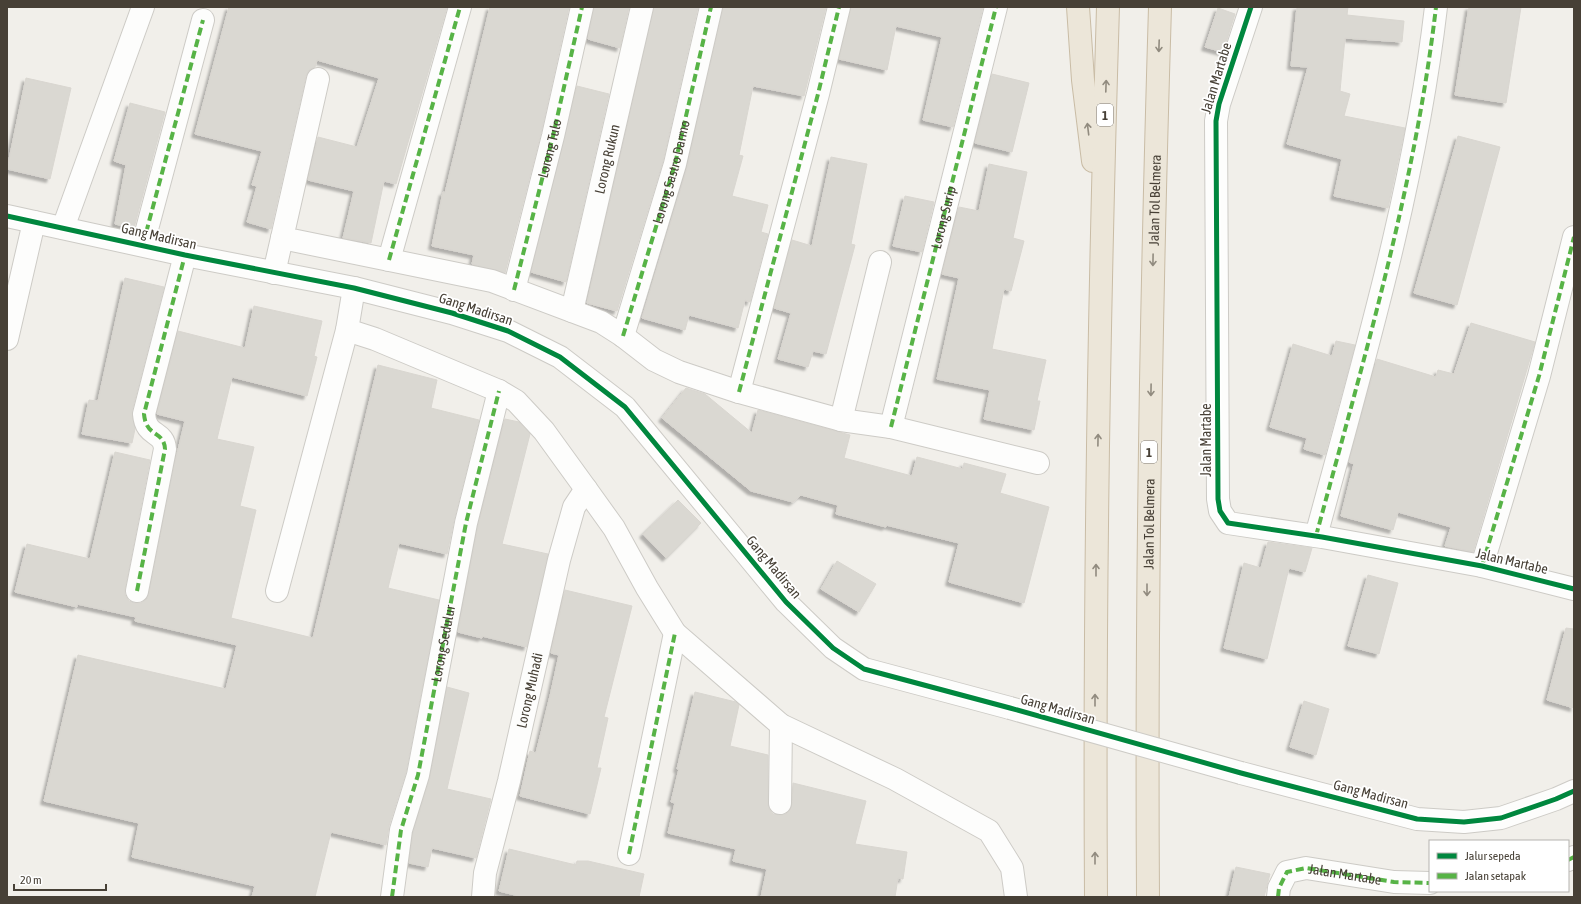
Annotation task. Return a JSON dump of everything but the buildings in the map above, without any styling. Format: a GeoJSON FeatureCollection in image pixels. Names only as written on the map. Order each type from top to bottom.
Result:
{"type":"FeatureCollection","features":[{"type":"Feature","properties":{"kind":"highway"},"geometry":{"type":"LineString","coordinates":[[1078,7],[1082,80],[1102,223]]}},
{"type":"Feature","properties":{"kind":"highway","name":"1"},"geometry":{"type":"LineString","coordinates":[[1096,897],[1096,573],[1102,223],[1108,7]]}},
{"type":"Feature","properties":{"kind":"highway","name":"Jalan Tol Belmera"},"geometry":{"type":"LineString","coordinates":[[1148,897],[1148,558],[1154,227],[1160,7]]}},
{"type":"Feature","properties":{"kind":"street"},"geometry":{"type":"LineString","coordinates":[[62,228],[142,7]]}},
{"type":"Feature","properties":{"kind":"street"},"geometry":{"type":"LineString","coordinates":[[388,260],[460,7]]}},
{"type":"Feature","properties":{"kind":"street","name":"Lorong Tulo"},"geometry":{"type":"LineString","coordinates":[[514,290],[553,136],[582,7]]}},
{"type":"Feature","properties":{"kind":"street","name":"Lorong Rukun"},"geometry":{"type":"LineString","coordinates":[[572,311],[642,7]]}},
{"type":"Feature","properties":{"kind":"street","name":"Lorong Sastro Darmo"},"geometry":{"type":"LineString","coordinates":[[623,336],[675,164],[711,7]]}},
{"type":"Feature","properties":{"kind":"street"},"geometry":{"type":"LineString","coordinates":[[739,392],[818,94],[839,7]]}},
{"type":"Feature","properties":{"kind":"street","name":"Lorong Surip"},"geometry":{"type":"LineString","coordinates":[[891,427],[996,7]]}},
{"type":"Feature","properties":{"kind":"street","name":"Jalan Martabe"},"geometry":{"type":"LineString","coordinates":[[1251,7],[1219,104],[1216,121],[1218,499],[1220,511],[1228,524],[1316,536],[1482,566],[1574,589]]}},
{"type":"Feature","properties":{"kind":"street"},"geometry":{"type":"LineString","coordinates":[[1316,536],[1402,206],[1419,129],[1436,7]]}},
{"type":"Feature","properties":{"kind":"street"},"geometry":{"type":"LineString","coordinates":[[143,244],[203,20]]}},
{"type":"Feature","properties":{"kind":"street"},"geometry":{"type":"LineString","coordinates":[[274,273],[318,79]]}},
{"type":"Feature","properties":{"kind":"street","name":"Gang Madirsan"},"geometry":{"type":"LineString","coordinates":[[7,216],[274,273],[354,288],[452,313],[508,331],[560,357],[625,407],[786,602],[833,648],[864,669],[1010,708],[1241,773],[1417,819],[1464,822],[1501,818],[1556,800],[1574,791]]}},
{"type":"Feature","properties":{"kind":"street"},"geometry":{"type":"LineString","coordinates":[[7,339],[34,222]]}},
{"type":"Feature","properties":{"kind":"street"},"geometry":{"type":"LineString","coordinates":[[1482,566],[1539,376],[1574,237]]}},
{"type":"Feature","properties":{"kind":"street"},"geometry":{"type":"LineString","coordinates":[[282,238],[492,282],[601,322],[623,336],[654,360],[680,372],[739,392],[841,420],[891,427],[1038,463]]}},
{"type":"Feature","properties":{"kind":"street"},"geometry":{"type":"LineString","coordinates":[[137,591],[165,449],[165,443],[161,437],[148,430],[145,423],[144,414],[185,254]]}},
{"type":"Feature","properties":{"kind":"street"},"geometry":{"type":"LineString","coordinates":[[841,420],[880,262]]}},
{"type":"Feature","properties":{"kind":"street"},"geometry":{"type":"LineString","coordinates":[[277,591],[347,330],[354,288]]}},
{"type":"Feature","properties":{"kind":"street"},"geometry":{"type":"LineString","coordinates":[[347,330],[375,339],[499,391],[516,401],[544,431],[614,528],[647,588],[675,633],[780,725],[895,779],[989,831],[1012,868],[1016,897]]}},
{"type":"Feature","properties":{"kind":"street","name":"Lorong Sedulur"},"geometry":{"type":"LineString","coordinates":[[392,897],[401,830],[418,775],[466,523],[499,391]]}},
{"type":"Feature","properties":{"kind":"street","name":"Lorong Muhadi"},"geometry":{"type":"LineString","coordinates":[[483,897],[485,873],[509,781],[559,560],[574,507],[586,488]]}},
{"type":"Feature","properties":{"kind":"street"},"geometry":{"type":"LineString","coordinates":[[629,854],[675,633]]}},
{"type":"Feature","properties":{"kind":"street"},"geometry":{"type":"LineString","coordinates":[[780,725],[780,803]]}},
{"type":"Feature","properties":{"kind":"street","name":"Jalan Martabe"},"geometry":{"type":"LineString","coordinates":[[1278,897],[1279,888],[1287,872],[1306,868],[1394,882],[1429,884]]}},
{"type":"Feature","properties":{"kind":"marked path"},"geometry":{"type":"LineString","coordinates":[[389,260],[460,7]]}},
{"type":"Feature","properties":{"kind":"marked path"},"geometry":{"type":"LineString","coordinates":[[514,290],[553,136],[582,7]]}},
{"type":"Feature","properties":{"kind":"marked path"},"geometry":{"type":"LineString","coordinates":[[623,336],[675,164],[711,7]]}},
{"type":"Feature","properties":{"kind":"marked path"},"geometry":{"type":"LineString","coordinates":[[739,392],[818,94],[839,7]]}},
{"type":"Feature","properties":{"kind":"marked path"},"geometry":{"type":"LineString","coordinates":[[891,427],[996,7]]}},
{"type":"Feature","properties":{"kind":"marked path"},"geometry":{"type":"LineString","coordinates":[[1316,536],[1369,340],[1401,208],[1427,74],[1436,7]]}},
{"type":"Feature","properties":{"kind":"marked path"},"geometry":{"type":"LineString","coordinates":[[143,244],[203,20]]}},
{"type":"Feature","properties":{"kind":"marked path"},"geometry":{"type":"LineString","coordinates":[[1482,566],[1539,376],[1574,237]]}},
{"type":"Feature","properties":{"kind":"marked path"},"geometry":{"type":"LineString","coordinates":[[137,591],[165,449],[162,439],[148,427],[145,422],[144,414],[185,255]]}},
{"type":"Feature","properties":{"kind":"marked path"},"geometry":{"type":"LineString","coordinates":[[392,897],[401,830],[418,775],[466,523],[499,391]]}},
{"type":"Feature","properties":{"kind":"marked path"},"geometry":{"type":"LineString","coordinates":[[629,854],[675,633]]}},
{"type":"Feature","properties":{"kind":"marked path"},"geometry":{"type":"LineString","coordinates":[[1569,860],[1574,857]]}},
{"type":"Feature","properties":{"kind":"marked path"},"geometry":{"type":"LineString","coordinates":[[1278,897],[1279,888],[1287,872],[1306,868],[1394,882],[1429,883]]}},
{"type":"Feature","properties":{"kind":"cycle path"},"geometry":{"type":"LineString","coordinates":[[1251,7],[1219,104],[1216,121],[1218,499],[1220,511],[1228,523],[1322,537],[1482,566],[1574,589]]}},
{"type":"Feature","properties":{"kind":"cycle path"},"geometry":{"type":"LineString","coordinates":[[7,216],[185,255],[354,288],[452,313],[508,331],[560,357],[625,407],[786,602],[833,648],[864,669],[1010,708],[1241,773],[1417,819],[1464,822],[1501,818],[1556,799],[1574,791]]}}]}
